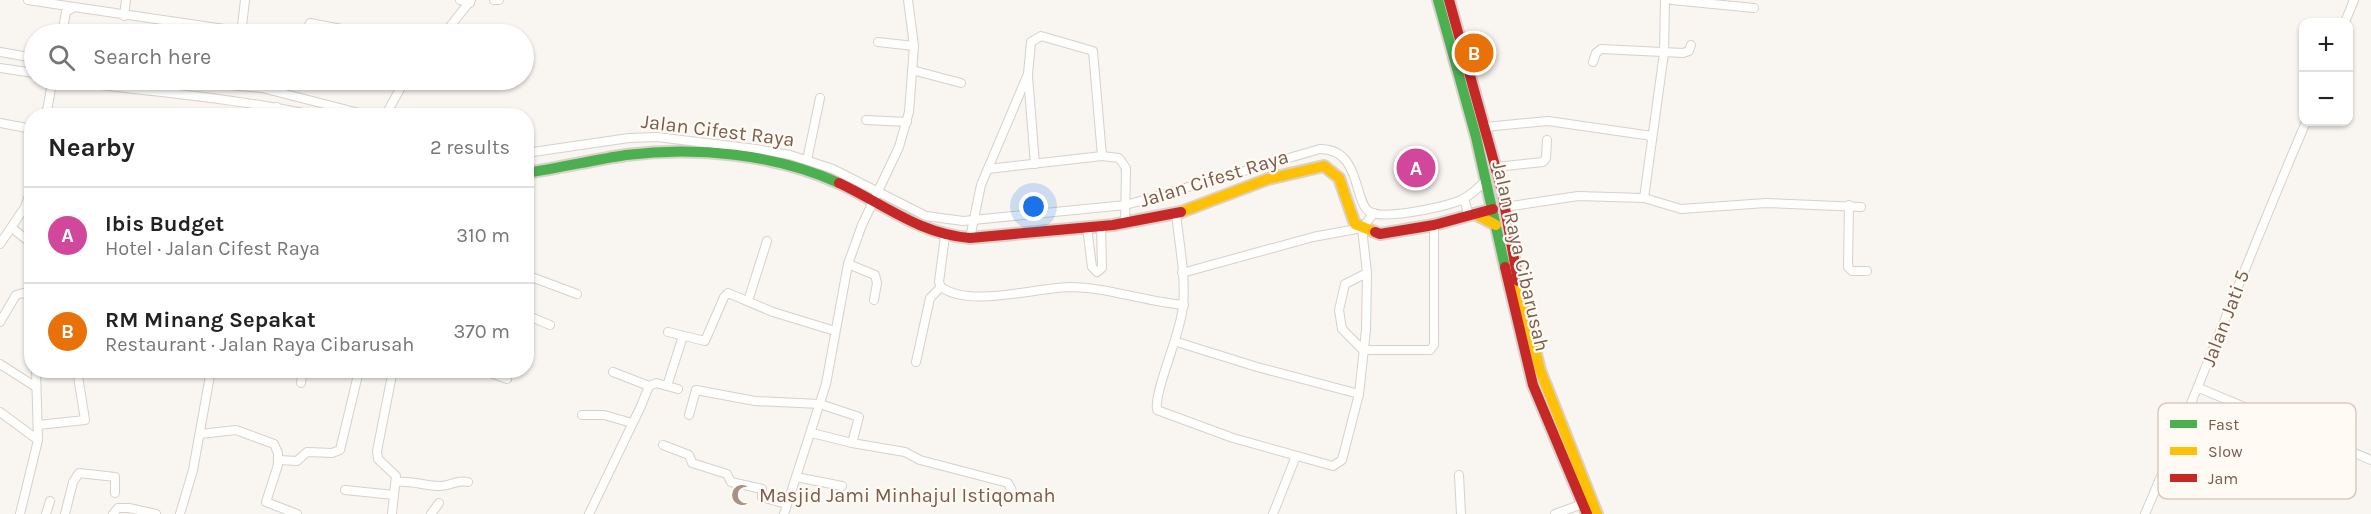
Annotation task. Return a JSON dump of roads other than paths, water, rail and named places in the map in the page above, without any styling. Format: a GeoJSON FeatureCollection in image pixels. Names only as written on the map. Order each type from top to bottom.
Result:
{"type":"FeatureCollection","features":[{"type":"Feature","properties":{"kind":"main road","name":"Jalan Raya Cibarusah"},"geometry":{"type":"LineString","coordinates":[[1438,0],[1463,84],[1493,210],[1509,294],[1533,385],[1587,506],[1597,514]]}},
{"type":"Feature","properties":{"kind":"main road","name":"Jalan Raya Cibarusah"},"geometry":{"type":"LineString","coordinates":[[1449,0],[1496,167],[1520,290],[1540,370],[1587,506]]}},
{"type":"Feature","properties":{"kind":"main road","name":"Jalan Cifest Raya"},"geometry":{"type":"LineString","coordinates":[[534,171],[663,152],[751,158],[830,179],[875,197],[916,227],[945,236],[970,238],[1101,226],[1176,213],[1289,174],[1324,166],[1339,178],[1353,220],[1362,228]]}},
{"type":"Feature","properties":{"kind":"main road"},"geometry":{"type":"LineString","coordinates":[[1362,228],[1380,234],[1434,225],[1505,207]]}},
{"type":"Feature","properties":{"kind":"main road"},"geometry":{"type":"LineString","coordinates":[[1472,215],[1496,225]]}},
{"type":"Feature","properties":{"kind":"street"},"geometry":{"type":"LineString","coordinates":[[28,0],[185,24]]}},
{"type":"Feature","properties":{"kind":"street"},"geometry":{"type":"LineString","coordinates":[[124,16],[126,0]]}},
{"type":"Feature","properties":{"kind":"street"},"geometry":{"type":"LineString","coordinates":[[242,24],[244,0]]}},
{"type":"Feature","properties":{"kind":"street"},"geometry":{"type":"LineString","coordinates":[[460,0],[470,1]]}},
{"type":"Feature","properties":{"kind":"street"},"geometry":{"type":"LineString","coordinates":[[784,514],[826,384],[848,264],[907,122],[914,46],[908,0]]}},
{"type":"Feature","properties":{"kind":"street"},"geometry":{"type":"LineString","coordinates":[[1644,198],[1664,53],[1665,0]]}},
{"type":"Feature","properties":{"kind":"street"},"geometry":{"type":"LineString","coordinates":[[1672,0],[1754,8]]}},
{"type":"Feature","properties":{"kind":"street"},"geometry":{"type":"LineString","coordinates":[[2347,18],[2354,0]]}},
{"type":"Feature","properties":{"kind":"street"},"geometry":{"type":"LineString","coordinates":[[452,24],[470,1]]}},
{"type":"Feature","properties":{"kind":"street"},"geometry":{"type":"LineString","coordinates":[[64,24],[66,12],[74,7]]}},
{"type":"Feature","properties":{"kind":"street"},"geometry":{"type":"LineString","coordinates":[[1035,164],[1028,74],[1031,42],[1038,36],[1093,51],[1102,156]]}},
{"type":"Feature","properties":{"kind":"street"},"geometry":{"type":"LineString","coordinates":[[878,42],[914,46]]}},
{"type":"Feature","properties":{"kind":"street"},"geometry":{"type":"LineString","coordinates":[[1593,62],[1596,53],[1601,49],[1685,53],[1691,45]]}},
{"type":"Feature","properties":{"kind":"street"},"geometry":{"type":"LineString","coordinates":[[0,52],[24,56]]}},
{"type":"Feature","properties":{"kind":"street"},"geometry":{"type":"LineString","coordinates":[[0,68],[24,72]]}},
{"type":"Feature","properties":{"kind":"street"},"geometry":{"type":"LineString","coordinates":[[912,70],[960,83]]}},
{"type":"Feature","properties":{"kind":"street"},"geometry":{"type":"LineString","coordinates":[[970,238],[988,169],[1028,74]]}},
{"type":"Feature","properties":{"kind":"street"},"geometry":{"type":"LineString","coordinates":[[47,108],[48,90]]}},
{"type":"Feature","properties":{"kind":"street"},"geometry":{"type":"LineString","coordinates":[[135,90],[259,102],[281,108]]}},
{"type":"Feature","properties":{"kind":"street"},"geometry":{"type":"LineString","coordinates":[[259,102],[262,90]]}},
{"type":"Feature","properties":{"kind":"street"},"geometry":{"type":"LineString","coordinates":[[273,90],[341,108]]}},
{"type":"Feature","properties":{"kind":"street"},"geometry":{"type":"LineString","coordinates":[[390,108],[400,90]]}},
{"type":"Feature","properties":{"kind":"street"},"geometry":{"type":"LineString","coordinates":[[807,160],[815,133],[813,122],[820,98]]}},
{"type":"Feature","properties":{"kind":"street"},"geometry":{"type":"LineString","coordinates":[[866,120],[907,122]]}},
{"type":"Feature","properties":{"kind":"street"},"geometry":{"type":"LineString","coordinates":[[1485,127],[1548,122],[1652,136]]}},
{"type":"Feature","properties":{"kind":"street"},"geometry":{"type":"LineString","coordinates":[[0,123],[24,128]]}},
{"type":"Feature","properties":{"kind":"street","name":"Jalan Jati 5"},"geometry":{"type":"LineString","coordinates":[[2193,403],[2238,281],[2304,126]]}},
{"type":"Feature","properties":{"kind":"street","name":"Jalan Cifest Raya"},"geometry":{"type":"LineString","coordinates":[[534,152],[630,138],[657,137],[756,149],[807,160],[833,169],[875,197],[926,216],[973,220],[1126,205],[1309,151],[1329,149],[1347,163],[1366,208],[1374,213]]}},
{"type":"Feature","properties":{"kind":"street"},"geometry":{"type":"LineString","coordinates":[[1496,167],[1543,162],[1546,158],[1547,140]]}},
{"type":"Feature","properties":{"kind":"street"},"geometry":{"type":"LineString","coordinates":[[988,169],[1102,156],[1119,158],[1125,165],[1125,223]]}},
{"type":"Feature","properties":{"kind":"street"},"geometry":{"type":"LineString","coordinates":[[1182,273],[1313,237],[1362,228],[1374,213],[1384,215],[1464,199],[1486,180]]}},
{"type":"Feature","properties":{"kind":"street"},"geometry":{"type":"LineString","coordinates":[[1505,207],[1578,196],[1644,198],[1681,208],[1766,203],[1861,207]]}},
{"type":"Feature","properties":{"kind":"street"},"geometry":{"type":"LineString","coordinates":[[1464,199],[1472,215]]}},
{"type":"Feature","properties":{"kind":"street"},"geometry":{"type":"LineString","coordinates":[[1849,205],[1848,267],[1852,271],[1867,271]]}},
{"type":"Feature","properties":{"kind":"street"},"geometry":{"type":"LineString","coordinates":[[0,244],[24,210]]}},
{"type":"Feature","properties":{"kind":"street"},"geometry":{"type":"LineString","coordinates":[[1176,213],[1184,305],[1177,342],[1156,406],[1160,413],[1328,465],[1338,464],[1342,460],[1359,394],[1367,273],[1362,228]]}},
{"type":"Feature","properties":{"kind":"street"},"geometry":{"type":"LineString","coordinates":[[1367,273],[1345,284],[1339,310],[1342,329],[1363,351],[1424,352],[1434,345],[1434,225]]}},
{"type":"Feature","properties":{"kind":"street"},"geometry":{"type":"LineString","coordinates":[[1087,227],[1092,267],[1097,272],[1102,268],[1101,226]]}},
{"type":"Feature","properties":{"kind":"street"},"geometry":{"type":"LineString","coordinates":[[12,228],[24,238]]}},
{"type":"Feature","properties":{"kind":"street"},"geometry":{"type":"LineString","coordinates":[[941,287],[939,273],[945,236]]}},
{"type":"Feature","properties":{"kind":"street"},"geometry":{"type":"LineString","coordinates":[[748,302],[767,241]]}},
{"type":"Feature","properties":{"kind":"street"},"geometry":{"type":"LineString","coordinates":[[848,264],[875,275],[877,283],[874,300]]}},
{"type":"Feature","properties":{"kind":"street"},"geometry":{"type":"LineString","coordinates":[[534,278],[577,294]]}},
{"type":"Feature","properties":{"kind":"street"},"geometry":{"type":"LineString","coordinates":[[941,287],[967,295],[1081,288],[1184,305]]}},
{"type":"Feature","properties":{"kind":"street"},"geometry":{"type":"LineString","coordinates":[[916,362],[930,298],[941,287]]}},
{"type":"Feature","properties":{"kind":"street"},"geometry":{"type":"LineString","coordinates":[[0,322],[16,295],[24,294]]}},
{"type":"Feature","properties":{"kind":"street"},"geometry":{"type":"LineString","coordinates":[[668,332],[705,341],[727,294],[773,312],[835,331]]}},
{"type":"Feature","properties":{"kind":"street"},"geometry":{"type":"LineString","coordinates":[[534,318],[549,325]]}},
{"type":"Feature","properties":{"kind":"street"},"geometry":{"type":"LineString","coordinates":[[667,386],[683,336]]}},
{"type":"Feature","properties":{"kind":"street"},"geometry":{"type":"LineString","coordinates":[[1177,342],[1257,367],[1359,394]]}},
{"type":"Feature","properties":{"kind":"street"},"geometry":{"type":"LineString","coordinates":[[0,364],[36,387]]}},
{"type":"Feature","properties":{"kind":"street"},"geometry":{"type":"LineString","coordinates":[[613,372],[649,386]]}},
{"type":"Feature","properties":{"kind":"street"},"geometry":{"type":"LineString","coordinates":[[20,514],[38,440],[36,378]]}},
{"type":"Feature","properties":{"kind":"street"},"geometry":{"type":"LineString","coordinates":[[38,425],[86,420],[78,378]]}},
{"type":"Feature","properties":{"kind":"street"},"geometry":{"type":"LineString","coordinates":[[180,514],[200,434],[210,378]]}},
{"type":"Feature","properties":{"kind":"street"},"geometry":{"type":"LineString","coordinates":[[301,383],[302,378]]}},
{"type":"Feature","properties":{"kind":"street"},"geometry":{"type":"LineString","coordinates":[[391,378],[377,452],[378,459],[394,473],[396,482],[392,514]]}},
{"type":"Feature","properties":{"kind":"street"},"geometry":{"type":"LineString","coordinates":[[279,460],[297,461],[308,452],[332,453],[340,450],[357,379]]}},
{"type":"Feature","properties":{"kind":"street"},"geometry":{"type":"LineString","coordinates":[[589,514],[649,386],[653,382],[678,388]]}},
{"type":"Feature","properties":{"kind":"street"},"geometry":{"type":"LineString","coordinates":[[2199,388],[2235,403]]}},
{"type":"Feature","properties":{"kind":"street"},"geometry":{"type":"LineString","coordinates":[[689,415],[696,390],[749,400],[819,404],[859,417],[852,443]]}},
{"type":"Feature","properties":{"kind":"street"},"geometry":{"type":"LineString","coordinates":[[0,412],[38,440]]}},
{"type":"Feature","properties":{"kind":"street"},"geometry":{"type":"LineString","coordinates":[[582,414],[604,416],[632,423]]}},
{"type":"Feature","properties":{"kind":"street"},"geometry":{"type":"LineString","coordinates":[[200,434],[229,430],[271,441],[279,460],[266,501],[297,514]]}},
{"type":"Feature","properties":{"kind":"street"},"geometry":{"type":"LineString","coordinates":[[812,433],[852,443],[907,452],[920,460],[1008,483],[1012,491]]}},
{"type":"Feature","properties":{"kind":"street"},"geometry":{"type":"LineString","coordinates":[[663,445],[689,455],[692,463],[727,474],[730,482],[762,489],[762,497],[786,504]]}},
{"type":"Feature","properties":{"kind":"street"},"geometry":{"type":"LineString","coordinates":[[2356,454],[2371,460]]}},
{"type":"Feature","properties":{"kind":"street"},"geometry":{"type":"LineString","coordinates":[[1273,514],[1296,456]]}},
{"type":"Feature","properties":{"kind":"street"},"geometry":{"type":"LineString","coordinates":[[65,514],[73,482],[79,472],[115,477],[115,493]]}},
{"type":"Feature","properties":{"kind":"street"},"geometry":{"type":"LineString","coordinates":[[1459,475],[1461,514]]}},
{"type":"Feature","properties":{"kind":"street"},"geometry":{"type":"LineString","coordinates":[[796,477],[842,486]]}},
{"type":"Feature","properties":{"kind":"street"},"geometry":{"type":"LineString","coordinates":[[396,482],[407,481],[441,486],[458,481],[468,482]]}},
{"type":"Feature","properties":{"kind":"street","name":"Jalan Jati 5"},"geometry":{"type":"LineString","coordinates":[[2145,514],[2158,484]]}},
{"type":"Feature","properties":{"kind":"street"},"geometry":{"type":"LineString","coordinates":[[345,490],[394,495]]}},
{"type":"Feature","properties":{"kind":"street"},"geometry":{"type":"LineString","coordinates":[[46,514],[50,501]]}},
{"type":"Feature","properties":{"kind":"street"},"geometry":{"type":"LineString","coordinates":[[431,514],[439,503]]}},
{"type":"Feature","properties":{"kind":"street"},"geometry":{"type":"LineString","coordinates":[[1555,514],[1587,506]]}},
{"type":"Feature","properties":{"kind":"street"},"geometry":{"type":"LineString","coordinates":[[113,514],[118,508],[124,507],[156,514]]}},
{"type":"Feature","properties":{"kind":"place","name":"RM Minang Sepakat"},"geometry":{"type":"Point","coordinates":[1474,53]}},
{"type":"Feature","properties":{"kind":"place","name":"Ibis Budget"},"geometry":{"type":"Point","coordinates":[1416,168]}},
{"type":"Feature","properties":{"kind":"place","name":"Masjid Jami Minhajul Istiqomah"},"geometry":{"type":"Point","coordinates":[742,495]}}]}
